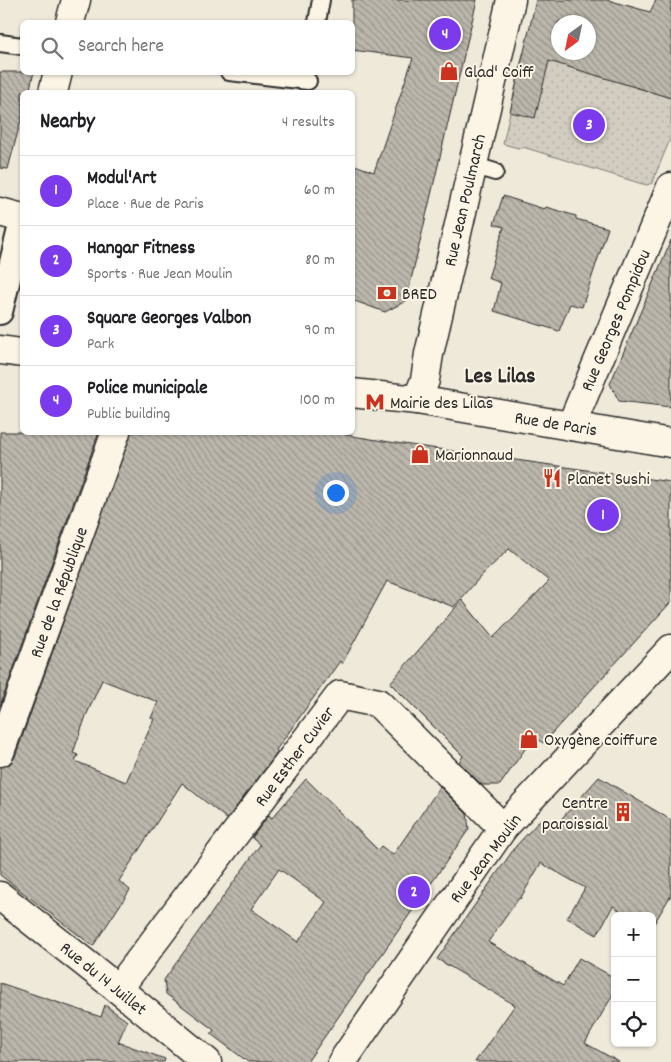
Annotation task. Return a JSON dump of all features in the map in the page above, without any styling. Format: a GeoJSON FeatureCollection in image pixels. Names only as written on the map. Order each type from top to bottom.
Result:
{"type":"FeatureCollection","features":[{"type":"Feature","properties":{"kind":"street"},"geometry":{"type":"LineString","coordinates":[[71,20],[76,0]]}},
{"type":"Feature","properties":{"kind":"street","name":"Rue Jean Poulmarch"},"geometry":{"type":"LineString","coordinates":[[417,400],[426,380],[429,354],[483,169],[511,0]]}},
{"type":"Feature","properties":{"kind":"street"},"geometry":{"type":"LineString","coordinates":[[54,90],[57,75]]}},
{"type":"Feature","properties":{"kind":"street","name":"Rue Georges Pompidou"},"geometry":{"type":"LineString","coordinates":[[571,426],[671,187]]}},
{"type":"Feature","properties":{"kind":"street"},"geometry":{"type":"LineString","coordinates":[[0,212],[20,219]]}},
{"type":"Feature","properties":{"kind":"street"},"geometry":{"type":"LineString","coordinates":[[0,312],[20,228]]}},
{"type":"Feature","properties":{"kind":"street"},"geometry":{"type":"LineString","coordinates":[[0,350],[20,353]]}},
{"type":"Feature","properties":{"kind":"street","name":"Rue de Paris"},"geometry":{"type":"LineString","coordinates":[[355,393],[417,400],[671,443]]}},
{"type":"Feature","properties":{"kind":"street","name":"Rue de la République"},"geometry":{"type":"LineString","coordinates":[[0,752],[115,435]]}},
{"type":"Feature","properties":{"kind":"street","name":"Rue Jean Moulin"},"geometry":{"type":"LineString","coordinates":[[342,1062],[503,828],[671,649]]}},
{"type":"Feature","properties":{"kind":"street","name":"Rue Esther Cuvier"},"geometry":{"type":"LineString","coordinates":[[118,989],[340,695],[378,703],[503,828]]}},
{"type":"Feature","properties":{"kind":"street","name":"Rue du 14 Juillet"},"geometry":{"type":"LineString","coordinates":[[0,896],[118,989],[206,1062]]}},
{"type":"Feature","properties":{"kind":"lane"},"geometry":{"type":"LineString","coordinates":[[317,20],[321,0]]}},
{"type":"Feature","properties":{"kind":"lane"},"geometry":{"type":"LineString","coordinates":[[0,43],[20,46]]}},
{"type":"Feature","properties":{"kind":"lane"},"geometry":{"type":"LineString","coordinates":[[255,75],[308,81]]}},
{"type":"Feature","properties":{"kind":"shaded area"},"geometry":{"type":"Polygon","coordinates":[[[523,53],[671,98],[671,137],[652,183],[647,185],[639,183],[523,147],[522,149],[503,144],[523,53]]]}},
{"type":"Feature","properties":{"kind":"building"},"geometry":{"type":"Polygon","coordinates":[[[352,0],[477,0],[406,301],[385,312],[355,301],[355,165],[374,172],[413,58],[355,50],[355,20],[352,20],[352,0]]]}},
{"type":"Feature","properties":{"kind":"building"},"geometry":{"type":"Polygon","coordinates":[[[536,0],[608,0],[650,12],[656,0],[671,0],[671,98],[549,61],[535,118],[510,112],[536,0]]]}},
{"type":"Feature","properties":{"kind":"building"},"geometry":{"type":"Polygon","coordinates":[[[0,72],[20,72],[20,75],[33,75],[30,90],[20,90],[20,124],[8,169],[0,168],[0,72]]]}},
{"type":"Feature","properties":{"kind":"building"},"geometry":{"type":"Polygon","coordinates":[[[503,196],[544,209],[546,207],[576,216],[576,219],[608,228],[582,307],[570,304],[559,331],[494,311],[501,283],[488,278],[504,227],[494,224],[503,196]]]}},
{"type":"Feature","properties":{"kind":"building"},"geometry":{"type":"Polygon","coordinates":[[[671,240],[671,407],[619,401],[610,384],[671,240]]]}},
{"type":"Feature","properties":{"kind":"building"},"geometry":{"type":"Polygon","coordinates":[[[0,432],[20,432],[20,435],[98,435],[0,706],[0,432]]]}},
{"type":"Feature","properties":{"kind":"building"},"geometry":{"type":"Polygon","coordinates":[[[130,435],[346,435],[671,482],[671,602],[543,743],[534,736],[500,785],[482,785],[459,762],[463,756],[390,683],[462,600],[493,638],[549,581],[509,549],[481,576],[454,607],[387,581],[342,664],[340,661],[276,750],[278,752],[227,819],[182,783],[119,881],[130,890],[93,946],[0,875],[0,767],[10,764],[15,757],[130,435]],[[102,680],[86,716],[73,753],[78,755],[75,761],[126,782],[154,719],[151,718],[158,702],[102,680]]]}},
{"type":"Feature","properties":{"kind":"building"},"geometry":{"type":"Polygon","coordinates":[[[599,777],[671,820],[671,895],[656,920],[656,912],[622,912],[613,906],[597,935],[567,918],[585,888],[541,863],[520,899],[488,942],[563,986],[579,958],[611,976],[611,998],[585,1043],[619,1062],[475,1062],[515,1005],[437,959],[516,846],[542,818],[555,826],[599,777]]]}},
{"type":"Feature","properties":{"kind":"building"},"geometry":{"type":"Polygon","coordinates":[[[306,779],[378,850],[381,846],[393,855],[440,787],[467,814],[469,829],[307,1062],[248,1062],[211,1034],[214,1030],[166,994],[164,980],[260,845],[252,838],[269,815],[272,818],[306,779]],[[279,869],[251,909],[298,942],[326,902],[279,869]]]}},
{"type":"Feature","properties":{"kind":"building"},"geometry":{"type":"Polygon","coordinates":[[[0,983],[101,1017],[105,1005],[127,1021],[118,1042],[165,1059],[164,1062],[0,1062],[0,983]]]}},
{"type":"Feature","properties":{"kind":"place","name":"Police municipale"},"geometry":{"type":"Point","coordinates":[445,34]}},
{"type":"Feature","properties":{"kind":"place","name":"Glad' Coiff"},"geometry":{"type":"Point","coordinates":[449,71]}},
{"type":"Feature","properties":{"kind":"place","name":"Square Georges Valbon"},"geometry":{"type":"Point","coordinates":[589,125]}},
{"type":"Feature","properties":{"kind":"place","name":"BRED"},"geometry":{"type":"Point","coordinates":[387,293]}},
{"type":"Feature","properties":{"kind":"place","name":"Mairie des Lilas"},"geometry":{"type":"Point","coordinates":[375,402]}},
{"type":"Feature","properties":{"kind":"place","name":"Marionnaud"},"geometry":{"type":"Point","coordinates":[420,454]}},
{"type":"Feature","properties":{"kind":"place","name":"Planet Sushi"},"geometry":{"type":"Point","coordinates":[552,478]}},
{"type":"Feature","properties":{"kind":"place","name":"Modul'Art"},"geometry":{"type":"Point","coordinates":[603,515]}},
{"type":"Feature","properties":{"kind":"place","name":"Oxygène coiffure"},"geometry":{"type":"Point","coordinates":[529,739]}},
{"type":"Feature","properties":{"kind":"place","name":"Centre paroissial"},"geometry":{"type":"Point","coordinates":[623,812]}},
{"type":"Feature","properties":{"kind":"place","name":"Hangar Fitness"},"geometry":{"type":"Point","coordinates":[414,892]}},
{"type":"Feature","properties":{"kind":"district","name":"Les Lilas"},"geometry":{"type":"Point","coordinates":[500,374]}}]}
